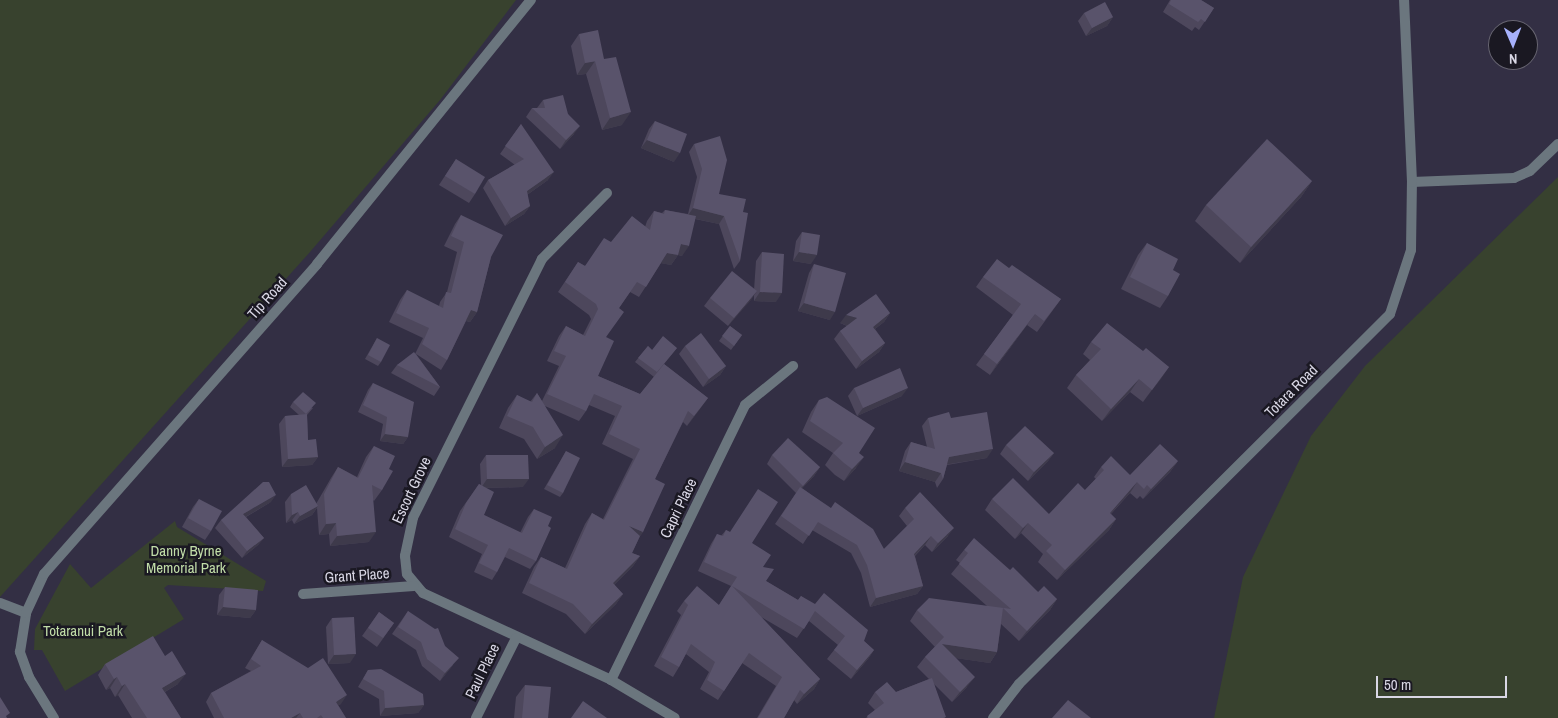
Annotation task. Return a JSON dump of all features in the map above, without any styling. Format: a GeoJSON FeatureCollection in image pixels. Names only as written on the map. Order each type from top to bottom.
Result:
{"type":"FeatureCollection","features":[{"type":"Feature","properties":{"kind":"street","name":"Tip Road"},"geometry":{"type":"LineString","coordinates":[[54,718],[29,677],[20,652],[26,613],[44,574],[55,558],[317,264],[532,0]]}},
{"type":"Feature","properties":{"kind":"street","name":"Totara Road"},"geometry":{"type":"LineString","coordinates":[[993,718],[1019,684],[1390,314],[1411,250],[1412,182],[1404,0]]}},
{"type":"Feature","properties":{"kind":"street"},"geometry":{"type":"LineString","coordinates":[[1412,182],[1514,178],[1530,171],[1558,144]]}},
{"type":"Feature","properties":{"kind":"street","name":"Escort Grove"},"geometry":{"type":"LineString","coordinates":[[414,586],[407,574],[405,556],[413,518],[542,260],[607,192]]}},
{"type":"Feature","properties":{"kind":"street","name":"Capri Place"},"geometry":{"type":"LineString","coordinates":[[612,680],[745,405],[793,366]]}},
{"type":"Feature","properties":{"kind":"street"},"geometry":{"type":"LineString","coordinates":[[414,586],[423,593],[516,638],[612,680],[674,718]]}},
{"type":"Feature","properties":{"kind":"street","name":"Grant Place"},"geometry":{"type":"LineString","coordinates":[[303,594],[414,586]]}},
{"type":"Feature","properties":{"kind":"street"},"geometry":{"type":"LineString","coordinates":[[0,603],[26,613]]}},
{"type":"Feature","properties":{"kind":"street","name":"Paul Place"},"geometry":{"type":"LineString","coordinates":[[476,718],[516,638]]}},
{"type":"Feature","properties":{"kind":"green space"},"geometry":{"type":"Polygon","coordinates":[[[0,0],[516,0],[440,100],[310,252],[0,597],[0,0]]]}},
{"type":"Feature","properties":{"kind":"green space"},"geometry":{"type":"Polygon","coordinates":[[[1558,177],[1558,718],[1214,718],[1243,577],[1311,436],[1365,366],[1558,177]]]}},
{"type":"Feature","properties":{"kind":"green space","name":"Totaranui Park"},"geometry":{"type":"Polygon","coordinates":[[[175,521],[177,527],[266,581],[263,591],[168,585],[164,588],[184,619],[65,691],[42,650],[34,650],[35,629],[70,564],[91,588],[175,521]]]}},
{"type":"Feature","properties":{"kind":"building"},"geometry":{"type":"Polygon","coordinates":[[[1171,0],[1201,0],[1214,8],[1205,22],[1201,19],[1198,22],[1169,4],[1171,0]]]}},
{"type":"Feature","properties":{"kind":"building"},"geometry":{"type":"Polygon","coordinates":[[[1105,2],[1113,17],[1092,28],[1084,13],[1105,2]]]}},
{"type":"Feature","properties":{"kind":"building"},"geometry":{"type":"Polygon","coordinates":[[[598,30],[604,59],[616,57],[631,112],[610,118],[595,61],[585,63],[579,34],[598,30]]]}},
{"type":"Feature","properties":{"kind":"building"},"geometry":{"type":"Polygon","coordinates":[[[563,95],[568,114],[580,126],[566,140],[532,108],[545,108],[543,100],[563,95]]]}},
{"type":"Feature","properties":{"kind":"building"},"geometry":{"type":"Polygon","coordinates":[[[655,121],[687,134],[680,153],[647,140],[655,121]]]}},
{"type":"Feature","properties":{"kind":"building"},"geometry":{"type":"Polygon","coordinates":[[[521,124],[554,172],[527,191],[530,206],[511,218],[488,180],[524,159],[505,146],[521,124]]]}},
{"type":"Feature","properties":{"kind":"building"},"geometry":{"type":"Polygon","coordinates":[[[720,136],[727,160],[719,194],[746,199],[743,212],[748,213],[740,261],[724,216],[693,208],[702,169],[694,144],[720,136]]]}},
{"type":"Feature","properties":{"kind":"building"},"geometry":{"type":"Polygon","coordinates":[[[1267,139],[1312,181],[1251,247],[1206,205],[1267,139]]]}},
{"type":"Feature","properties":{"kind":"building"},"geometry":{"type":"Polygon","coordinates":[[[456,159],[485,177],[475,194],[445,176],[456,159]]]}},
{"type":"Feature","properties":{"kind":"building"},"geometry":{"type":"Polygon","coordinates":[[[665,210],[696,216],[689,246],[681,244],[678,255],[667,253],[646,287],[637,282],[619,308],[624,312],[606,337],[614,341],[598,376],[640,394],[664,364],[708,398],[694,416],[688,411],[655,479],[665,484],[643,532],[629,526],[640,536],[632,553],[640,556],[613,583],[623,594],[592,624],[573,604],[529,583],[541,557],[567,569],[592,513],[604,520],[640,449],[609,434],[622,406],[594,394],[586,411],[547,394],[566,356],[554,351],[566,326],[585,336],[598,309],[596,304],[565,282],[578,262],[585,266],[604,238],[611,242],[632,216],[650,230],[654,211],[664,214],[665,210]]]}},
{"type":"Feature","properties":{"kind":"building"},"geometry":{"type":"Polygon","coordinates":[[[461,215],[503,235],[491,257],[477,312],[471,310],[447,360],[422,344],[429,328],[396,313],[407,290],[443,308],[446,292],[451,293],[464,242],[451,236],[461,215]]]}},
{"type":"Feature","properties":{"kind":"building"},"geometry":{"type":"Polygon","coordinates":[[[802,232],[820,235],[817,255],[799,252],[802,232]]]}},
{"type":"Feature","properties":{"kind":"building"},"geometry":{"type":"Polygon","coordinates":[[[1147,243],[1178,259],[1173,270],[1180,274],[1168,296],[1130,277],[1147,243]]]}},
{"type":"Feature","properties":{"kind":"building"},"geometry":{"type":"Polygon","coordinates":[[[762,252],[784,254],[782,293],[760,292],[762,252]]]}},
{"type":"Feature","properties":{"kind":"building"},"geometry":{"type":"Polygon","coordinates":[[[997,259],[1009,268],[1012,265],[1061,299],[1044,321],[1035,314],[997,364],[984,354],[1021,304],[983,277],[997,259]]]}},
{"type":"Feature","properties":{"kind":"building"},"geometry":{"type":"Polygon","coordinates":[[[814,264],[846,273],[835,312],[804,303],[814,264]]]}},
{"type":"Feature","properties":{"kind":"building"},"geometry":{"type":"Polygon","coordinates":[[[732,271],[757,291],[734,318],[710,298],[732,271]]]}},
{"type":"Feature","properties":{"kind":"building"},"geometry":{"type":"Polygon","coordinates":[[[876,294],[890,313],[873,327],[885,343],[862,361],[840,331],[857,318],[846,315],[876,294]]]}},
{"type":"Feature","properties":{"kind":"building"},"geometry":{"type":"Polygon","coordinates":[[[1107,323],[1143,351],[1146,348],[1169,367],[1152,390],[1139,379],[1111,409],[1076,375],[1101,349],[1091,342],[1107,323]]]}},
{"type":"Feature","properties":{"kind":"building"},"geometry":{"type":"Polygon","coordinates":[[[730,326],[742,335],[734,346],[722,336],[730,326]]]}},
{"type":"Feature","properties":{"kind":"building"},"geometry":{"type":"Polygon","coordinates":[[[701,333],[726,366],[709,379],[685,346],[701,333]]]}},
{"type":"Feature","properties":{"kind":"building"},"geometry":{"type":"Polygon","coordinates":[[[663,336],[677,348],[657,372],[638,358],[648,346],[652,350],[663,336]]]}},
{"type":"Feature","properties":{"kind":"building"},"geometry":{"type":"Polygon","coordinates":[[[377,338],[390,345],[381,362],[368,355],[377,338]]]}},
{"type":"Feature","properties":{"kind":"building"},"geometry":{"type":"Polygon","coordinates":[[[414,352],[440,387],[397,365],[414,352]]]}},
{"type":"Feature","properties":{"kind":"building"},"geometry":{"type":"Polygon","coordinates":[[[900,368],[908,388],[863,408],[854,388],[900,368]]]}},
{"type":"Feature","properties":{"kind":"building"},"geometry":{"type":"Polygon","coordinates":[[[373,383],[414,402],[408,437],[385,434],[387,417],[363,405],[373,383]]]}},
{"type":"Feature","properties":{"kind":"building"},"geometry":{"type":"Polygon","coordinates":[[[303,392],[316,403],[306,414],[293,402],[303,392]]]}},
{"type":"Feature","properties":{"kind":"building"},"geometry":{"type":"Polygon","coordinates":[[[537,393],[563,435],[545,447],[533,427],[507,416],[517,395],[532,402],[537,393]]]}},
{"type":"Feature","properties":{"kind":"building"},"geometry":{"type":"Polygon","coordinates":[[[827,397],[875,428],[859,453],[864,457],[852,469],[833,453],[843,443],[810,421],[819,400],[827,397]]]}},
{"type":"Feature","properties":{"kind":"building"},"geometry":{"type":"Polygon","coordinates":[[[949,412],[951,418],[987,412],[993,449],[949,457],[943,479],[941,473],[905,462],[911,442],[935,449],[928,418],[949,412]]]}},
{"type":"Feature","properties":{"kind":"building"},"geometry":{"type":"Polygon","coordinates":[[[307,414],[308,440],[316,439],[318,457],[288,459],[285,416],[307,414]]]}},
{"type":"Feature","properties":{"kind":"building"},"geometry":{"type":"Polygon","coordinates":[[[1025,426],[1054,453],[1034,472],[1006,445],[1025,426]]]}},
{"type":"Feature","properties":{"kind":"building"},"geometry":{"type":"Polygon","coordinates":[[[788,438],[820,467],[803,486],[772,455],[788,438]]]}},
{"type":"Feature","properties":{"kind":"building"},"geometry":{"type":"Polygon","coordinates":[[[1160,444],[1178,461],[1151,489],[1147,485],[1144,489],[1130,475],[1160,444]]]}},
{"type":"Feature","properties":{"kind":"building"},"geometry":{"type":"Polygon","coordinates":[[[374,446],[395,456],[389,469],[393,471],[382,490],[372,485],[376,532],[337,536],[336,523],[326,524],[324,494],[338,467],[358,478],[374,446]]]}},
{"type":"Feature","properties":{"kind":"building"},"geometry":{"type":"Polygon","coordinates":[[[566,451],[580,458],[563,493],[547,485],[566,451]]]}},
{"type":"Feature","properties":{"kind":"building"},"geometry":{"type":"Polygon","coordinates":[[[486,455],[528,455],[529,479],[487,479],[486,455]]]}},
{"type":"Feature","properties":{"kind":"building"},"geometry":{"type":"Polygon","coordinates":[[[1111,456],[1137,482],[1110,513],[1116,519],[1065,570],[1046,551],[1052,545],[1028,523],[1023,528],[992,499],[1013,478],[1049,514],[1078,483],[1085,490],[1104,470],[1101,467],[1111,456]]]}},
{"type":"Feature","properties":{"kind":"building"},"geometry":{"type":"Polygon","coordinates":[[[263,482],[269,482],[276,495],[243,514],[264,538],[247,551],[221,520],[263,482]]]}},
{"type":"Feature","properties":{"kind":"building"},"geometry":{"type":"Polygon","coordinates":[[[479,484],[494,492],[484,515],[522,533],[534,509],[552,517],[548,526],[551,528],[536,561],[509,548],[497,572],[479,563],[488,545],[455,529],[466,503],[479,484]]]}},
{"type":"Feature","properties":{"kind":"building"},"geometry":{"type":"Polygon","coordinates":[[[306,485],[318,506],[300,516],[298,512],[292,515],[291,494],[306,485]]]}},
{"type":"Feature","properties":{"kind":"building"},"geometry":{"type":"Polygon","coordinates":[[[800,487],[831,508],[835,502],[873,529],[884,549],[914,519],[905,508],[920,492],[954,528],[938,543],[931,536],[914,554],[923,586],[876,598],[867,565],[857,545],[818,522],[809,536],[781,516],[800,487]]]}},
{"type":"Feature","properties":{"kind":"building"},"geometry":{"type":"Polygon","coordinates":[[[758,489],[778,502],[752,543],[771,555],[763,567],[774,569],[766,581],[798,600],[801,596],[815,604],[824,593],[868,630],[864,641],[874,650],[857,670],[834,650],[845,636],[815,611],[804,629],[732,586],[820,679],[804,694],[800,690],[784,718],[758,718],[782,677],[749,653],[724,691],[707,680],[715,662],[691,644],[679,667],[661,657],[688,605],[684,601],[697,586],[719,605],[737,577],[704,562],[717,534],[723,536],[726,530],[730,532],[758,489]]]}},
{"type":"Feature","properties":{"kind":"building"},"geometry":{"type":"Polygon","coordinates":[[[199,499],[222,511],[211,531],[188,518],[199,499]]]}},
{"type":"Feature","properties":{"kind":"building"},"geometry":{"type":"Polygon","coordinates":[[[974,538],[1010,570],[1013,567],[1038,592],[1044,586],[1057,599],[1027,631],[1003,608],[997,652],[942,644],[975,677],[960,692],[925,657],[944,637],[917,610],[929,598],[1011,609],[959,564],[968,553],[964,550],[974,538]]]}},
{"type":"Feature","properties":{"kind":"building"},"geometry":{"type":"Polygon","coordinates":[[[225,587],[258,590],[256,610],[223,607],[225,587]]]}},
{"type":"Feature","properties":{"kind":"building"},"geometry":{"type":"Polygon","coordinates":[[[408,611],[435,629],[438,628],[445,646],[459,658],[445,673],[427,659],[421,642],[398,627],[408,611]]]}},
{"type":"Feature","properties":{"kind":"building"},"geometry":{"type":"Polygon","coordinates":[[[379,612],[394,623],[383,638],[368,628],[379,612]]]}},
{"type":"Feature","properties":{"kind":"building"},"geometry":{"type":"Polygon","coordinates":[[[354,617],[356,654],[334,655],[332,618],[354,617]]]}},
{"type":"Feature","properties":{"kind":"building"},"geometry":{"type":"Polygon","coordinates":[[[153,636],[165,656],[172,651],[186,674],[162,688],[181,718],[147,718],[125,684],[122,686],[117,677],[114,679],[105,664],[153,636]]]}},
{"type":"Feature","properties":{"kind":"building"},"geometry":{"type":"Polygon","coordinates":[[[262,640],[308,668],[323,658],[347,695],[336,702],[346,718],[323,718],[321,715],[317,718],[303,718],[300,713],[291,718],[224,718],[211,693],[261,666],[251,659],[262,640]]]}},
{"type":"Feature","properties":{"kind":"building"},"geometry":{"type":"Polygon","coordinates":[[[381,669],[423,694],[424,705],[385,708],[384,691],[363,679],[368,670],[381,669]]]}},
{"type":"Feature","properties":{"kind":"building"},"geometry":{"type":"Polygon","coordinates":[[[932,678],[946,717],[868,718],[867,716],[884,703],[875,692],[887,682],[896,692],[932,678]]]}},
{"type":"Feature","properties":{"kind":"building"},"geometry":{"type":"Polygon","coordinates":[[[525,685],[551,687],[548,718],[522,718],[525,685]]]}},
{"type":"Feature","properties":{"kind":"building"},"geometry":{"type":"Polygon","coordinates":[[[0,697],[10,713],[6,716],[7,718],[0,718],[0,697]]]}},
{"type":"Feature","properties":{"kind":"building"},"geometry":{"type":"Polygon","coordinates":[[[1068,700],[1091,718],[1052,718],[1068,700]]]}},
{"type":"Feature","properties":{"kind":"building"},"geometry":{"type":"Polygon","coordinates":[[[583,701],[607,718],[571,718],[583,701]]]}},
{"type":"Feature","properties":{"kind":"park label","name":"Danny Byrne Memorial Park"},"geometry":{"type":"Point","coordinates":[186,558]}}]}
